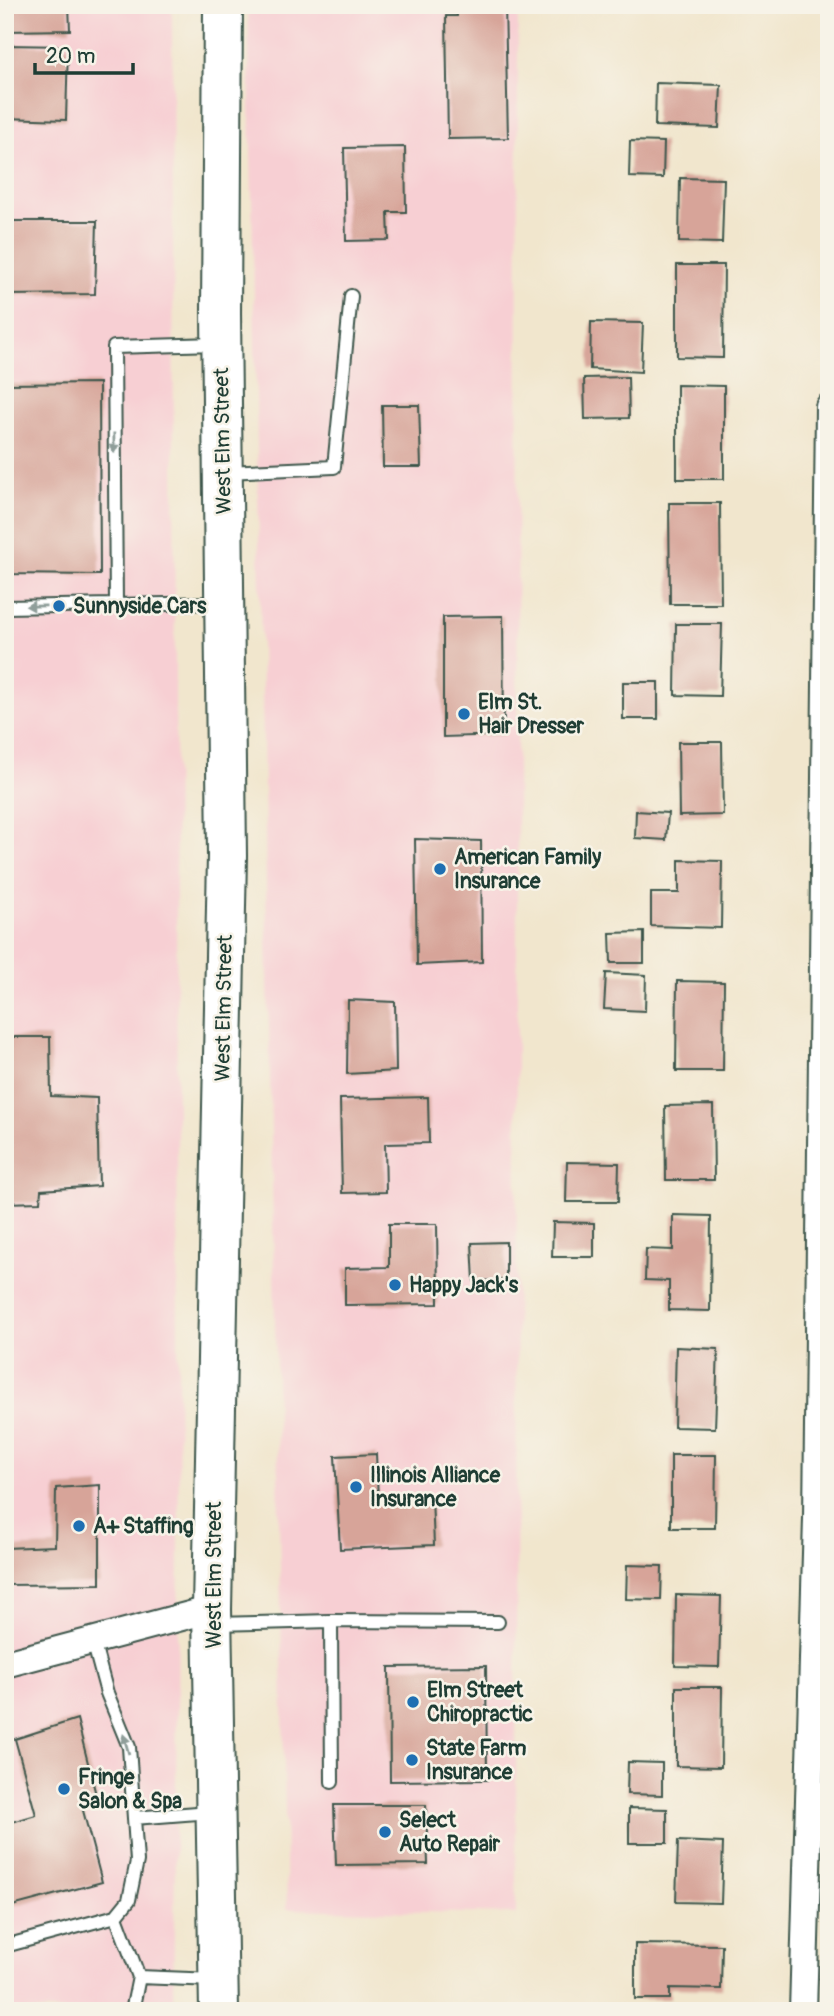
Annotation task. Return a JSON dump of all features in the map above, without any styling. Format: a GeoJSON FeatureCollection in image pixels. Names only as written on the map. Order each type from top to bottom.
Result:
{"type":"FeatureCollection","features":[{"type":"Feature","properties":{"kind":"main road","name":"West Elm Street"},"geometry":{"type":"LineString","coordinates":[[219,1996],[213,1616],[227,856],[222,344],[223,5]]}},
{"type":"Feature","properties":{"kind":"street"},"geometry":{"type":"LineString","coordinates":[[803,2011],[823,1517],[829,407]]}},
{"type":"Feature","properties":{"kind":"street"},"geometry":{"type":"LineString","coordinates":[[5,1664],[93,1640],[213,1616]]}},
{"type":"Feature","properties":{"kind":"lane"},"geometry":{"type":"LineString","coordinates":[[223,472],[334,467],[351,296]]}},
{"type":"Feature","properties":{"kind":"lane"},"geometry":{"type":"LineString","coordinates":[[116,605],[114,347],[222,344]]}},
{"type":"Feature","properties":{"kind":"lane"},"geometry":{"type":"LineString","coordinates":[[5,607],[224,603]]}},
{"type":"Feature","properties":{"kind":"lane"},"geometry":{"type":"LineString","coordinates":[[213,1616],[331,1621],[498,1622]]}},
{"type":"Feature","properties":{"kind":"lane"},"geometry":{"type":"LineString","coordinates":[[331,1621],[332,1782]]}},
{"type":"Feature","properties":{"kind":"lane"},"geometry":{"type":"LineString","coordinates":[[5,1946],[116,1916],[129,1900],[137,1861],[129,1747],[107,1693],[93,1640]]}},
{"type":"Feature","properties":{"kind":"lane"},"geometry":{"type":"LineString","coordinates":[[134,1818],[216,1811]]}},
{"type":"Feature","properties":{"kind":"lane"},"geometry":{"type":"LineString","coordinates":[[116,1916],[139,1976],[132,2011]]}},
{"type":"Feature","properties":{"kind":"lane"},"geometry":{"type":"LineString","coordinates":[[139,1976],[219,1996]]}},
{"type":"Feature","properties":{"kind":"shaded area"},"geometry":{"type":"Polygon","coordinates":[[[5,5],[172,5],[179,1555],[173,2011],[5,2011],[5,5]]]}},
{"type":"Feature","properties":{"kind":"shaded area"},"geometry":{"type":"Polygon","coordinates":[[[248,5],[518,5],[516,1914],[287,1909],[248,5]]]}},
{"type":"Feature","properties":{"kind":"building"},"geometry":{"type":"Polygon","coordinates":[[[5,5],[69,5],[70,30],[5,31],[5,5]]]}},
{"type":"Feature","properties":{"kind":"building"},"geometry":{"type":"Polygon","coordinates":[[[457,5],[505,5],[508,138],[448,139],[446,16],[457,16],[457,5]]]}},
{"type":"Feature","properties":{"kind":"building"},"geometry":{"type":"Polygon","coordinates":[[[5,45],[68,46],[66,120],[5,118],[5,45]]]}},
{"type":"Feature","properties":{"kind":"building"},"geometry":{"type":"Polygon","coordinates":[[[656,83],[721,85],[719,128],[655,126],[656,83]]]}},
{"type":"Feature","properties":{"kind":"building"},"geometry":{"type":"Polygon","coordinates":[[[630,141],[664,142],[663,178],[629,177],[630,141]]]}},
{"type":"Feature","properties":{"kind":"building"},"geometry":{"type":"Polygon","coordinates":[[[405,147],[406,212],[388,212],[389,240],[346,241],[344,148],[405,147]]]}},
{"type":"Feature","properties":{"kind":"building"},"geometry":{"type":"Polygon","coordinates":[[[680,178],[724,179],[722,243],[679,242],[680,178]]]}},
{"type":"Feature","properties":{"kind":"building"},"geometry":{"type":"Polygon","coordinates":[[[5,221],[97,221],[95,294],[5,295],[5,221]]]}},
{"type":"Feature","properties":{"kind":"building"},"geometry":{"type":"Polygon","coordinates":[[[677,265],[724,265],[723,358],[677,357],[677,265]]]}},
{"type":"Feature","properties":{"kind":"building"},"geometry":{"type":"Polygon","coordinates":[[[591,322],[643,323],[641,372],[590,369],[591,322]]]}},
{"type":"Feature","properties":{"kind":"building"},"geometry":{"type":"Polygon","coordinates":[[[628,377],[629,418],[585,419],[584,378],[628,377]]]}},
{"type":"Feature","properties":{"kind":"building"},"geometry":{"type":"Polygon","coordinates":[[[99,383],[100,575],[5,574],[5,384],[99,383]]]}},
{"type":"Feature","properties":{"kind":"building"},"geometry":{"type":"Polygon","coordinates":[[[677,385],[724,386],[724,479],[677,479],[677,385]]]}},
{"type":"Feature","properties":{"kind":"building"},"geometry":{"type":"Polygon","coordinates":[[[382,405],[419,405],[421,467],[383,467],[382,405]]]}},
{"type":"Feature","properties":{"kind":"building"},"geometry":{"type":"Polygon","coordinates":[[[669,503],[720,503],[721,604],[670,604],[669,503]]]}},
{"type":"Feature","properties":{"kind":"building"},"geometry":{"type":"Polygon","coordinates":[[[503,616],[504,735],[443,737],[443,617],[503,616]]]}},
{"type":"Feature","properties":{"kind":"building"},"geometry":{"type":"Polygon","coordinates":[[[676,624],[722,624],[720,696],[675,695],[676,624]]]}},
{"type":"Feature","properties":{"kind":"building"},"geometry":{"type":"Polygon","coordinates":[[[623,682],[658,682],[658,719],[623,719],[623,682]]]}},
{"type":"Feature","properties":{"kind":"building"},"geometry":{"type":"Polygon","coordinates":[[[678,742],[722,742],[723,815],[679,816],[678,742]]]}},
{"type":"Feature","properties":{"kind":"building"},"geometry":{"type":"Polygon","coordinates":[[[636,811],[668,813],[666,840],[635,838],[636,811]]]}},
{"type":"Feature","properties":{"kind":"building"},"geometry":{"type":"Polygon","coordinates":[[[415,839],[481,841],[482,962],[417,965],[415,839]]]}},
{"type":"Feature","properties":{"kind":"building"},"geometry":{"type":"Polygon","coordinates":[[[679,860],[722,861],[721,928],[651,926],[651,893],[679,893],[679,860]]]}},
{"type":"Feature","properties":{"kind":"building"},"geometry":{"type":"Polygon","coordinates":[[[644,932],[644,963],[611,963],[610,933],[644,932]]]}},
{"type":"Feature","properties":{"kind":"building"},"geometry":{"type":"Polygon","coordinates":[[[606,973],[646,975],[645,1011],[604,1009],[606,973]]]}},
{"type":"Feature","properties":{"kind":"building"},"geometry":{"type":"Polygon","coordinates":[[[677,981],[724,982],[723,1071],[676,1071],[677,981]]]}},
{"type":"Feature","properties":{"kind":"building"},"geometry":{"type":"Polygon","coordinates":[[[348,1000],[395,1002],[396,1071],[347,1074],[348,1000]]]}},
{"type":"Feature","properties":{"kind":"building"},"geometry":{"type":"Polygon","coordinates":[[[5,1037],[50,1037],[51,1096],[97,1098],[99,1186],[41,1190],[40,1202],[5,1203],[5,1037]]]}},
{"type":"Feature","properties":{"kind":"building"},"geometry":{"type":"Polygon","coordinates":[[[428,1097],[429,1143],[385,1144],[386,1192],[342,1193],[340,1099],[428,1097]]]}},
{"type":"Feature","properties":{"kind":"building"},"geometry":{"type":"Polygon","coordinates":[[[713,1105],[714,1180],[666,1180],[665,1106],[713,1105]]]}},
{"type":"Feature","properties":{"kind":"building"},"geometry":{"type":"Polygon","coordinates":[[[567,1162],[619,1163],[618,1202],[566,1202],[567,1162]]]}},
{"type":"Feature","properties":{"kind":"building"},"geometry":{"type":"Polygon","coordinates":[[[673,1215],[711,1216],[710,1311],[669,1310],[669,1281],[645,1280],[646,1249],[673,1250],[673,1215]]]}},
{"type":"Feature","properties":{"kind":"building"},"geometry":{"type":"Polygon","coordinates":[[[553,1222],[594,1223],[594,1257],[552,1257],[553,1222]]]}},
{"type":"Feature","properties":{"kind":"building"},"geometry":{"type":"Polygon","coordinates":[[[389,1224],[437,1224],[438,1304],[345,1305],[345,1268],[389,1267],[389,1224]]]}},
{"type":"Feature","properties":{"kind":"building"},"geometry":{"type":"Polygon","coordinates":[[[506,1242],[506,1280],[474,1281],[472,1243],[506,1242]]]}},
{"type":"Feature","properties":{"kind":"building"},"geometry":{"type":"Polygon","coordinates":[[[676,1347],[718,1349],[715,1428],[674,1427],[676,1347]]]}},
{"type":"Feature","properties":{"kind":"building"},"geometry":{"type":"Polygon","coordinates":[[[376,1454],[378,1499],[432,1497],[434,1545],[340,1549],[335,1456],[376,1454]]]}},
{"type":"Feature","properties":{"kind":"building"},"geometry":{"type":"Polygon","coordinates":[[[671,1455],[716,1455],[715,1528],[671,1528],[671,1455]]]}},
{"type":"Feature","properties":{"kind":"building"},"geometry":{"type":"Polygon","coordinates":[[[100,1485],[100,1584],[5,1585],[5,1548],[55,1546],[56,1488],[100,1485]]]}},
{"type":"Feature","properties":{"kind":"building"},"geometry":{"type":"Polygon","coordinates":[[[627,1565],[662,1566],[661,1600],[626,1599],[627,1565]]]}},
{"type":"Feature","properties":{"kind":"building"},"geometry":{"type":"Polygon","coordinates":[[[676,1595],[721,1596],[719,1667],[675,1666],[676,1595]]]}},
{"type":"Feature","properties":{"kind":"building"},"geometry":{"type":"Polygon","coordinates":[[[486,1666],[487,1780],[390,1781],[389,1667],[486,1666]]]}},
{"type":"Feature","properties":{"kind":"building"},"geometry":{"type":"Polygon","coordinates":[[[676,1687],[722,1687],[721,1767],[676,1766],[676,1687]]]}},
{"type":"Feature","properties":{"kind":"building"},"geometry":{"type":"Polygon","coordinates":[[[77,1719],[97,1799],[81,1803],[102,1882],[5,1908],[5,1824],[36,1815],[15,1739],[77,1719]]]}},
{"type":"Feature","properties":{"kind":"building"},"geometry":{"type":"Polygon","coordinates":[[[628,1762],[662,1763],[662,1795],[627,1794],[628,1762]]]}},
{"type":"Feature","properties":{"kind":"building"},"geometry":{"type":"Polygon","coordinates":[[[334,1805],[426,1805],[428,1864],[336,1865],[334,1805]]]}},
{"type":"Feature","properties":{"kind":"building"},"geometry":{"type":"Polygon","coordinates":[[[629,1808],[667,1809],[667,1843],[629,1843],[629,1808]]]}},
{"type":"Feature","properties":{"kind":"building"},"geometry":{"type":"Polygon","coordinates":[[[678,1841],[723,1843],[721,1903],[676,1902],[678,1841]]]}},
{"type":"Feature","properties":{"kind":"building"},"geometry":{"type":"Polygon","coordinates":[[[635,1944],[722,1945],[721,1989],[670,1988],[670,1999],[635,1999],[635,1944]]]}},
{"type":"Feature","properties":{"kind":"place","name":"Sunnyside Cars"},"geometry":{"type":"Point","coordinates":[59,606]}},
{"type":"Feature","properties":{"kind":"place","name":"Elm St. Hair Dresser"},"geometry":{"type":"Point","coordinates":[464,714]}},
{"type":"Feature","properties":{"kind":"place","name":"American Family Insurance"},"geometry":{"type":"Point","coordinates":[440,869]}},
{"type":"Feature","properties":{"kind":"place","name":"Happy Jack's"},"geometry":{"type":"Point","coordinates":[395,1285]}},
{"type":"Feature","properties":{"kind":"place","name":"Illinois Alliance Insurance"},"geometry":{"type":"Point","coordinates":[356,1487]}},
{"type":"Feature","properties":{"kind":"place","name":"A+ Staffing"},"geometry":{"type":"Point","coordinates":[79,1526]}},
{"type":"Feature","properties":{"kind":"place","name":"Elm Street Chiropractic"},"geometry":{"type":"Point","coordinates":[413,1702]}},
{"type":"Feature","properties":{"kind":"place","name":"State Farm Insurance"},"geometry":{"type":"Point","coordinates":[412,1760]}},
{"type":"Feature","properties":{"kind":"place","name":"Fringe Salon & Spa"},"geometry":{"type":"Point","coordinates":[64,1789]}},
{"type":"Feature","properties":{"kind":"place","name":"Select Auto Repair"},"geometry":{"type":"Point","coordinates":[385,1832]}}]}
